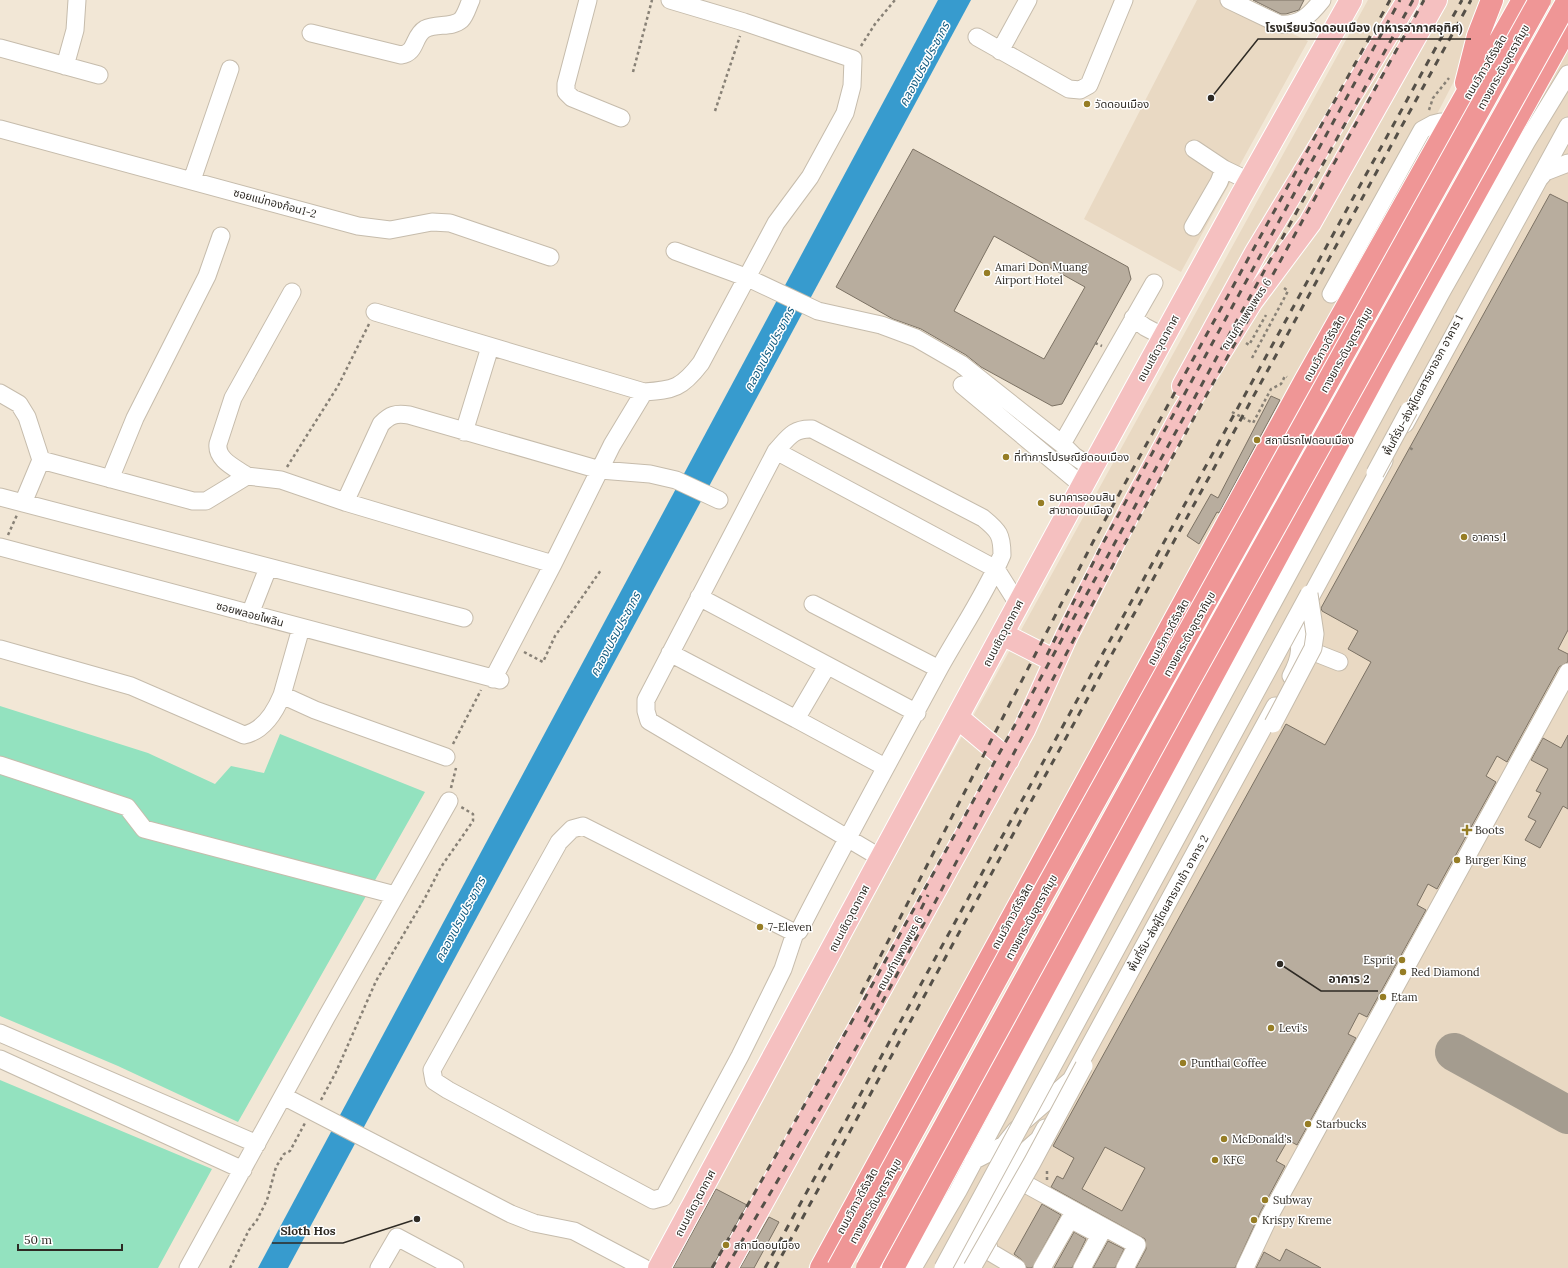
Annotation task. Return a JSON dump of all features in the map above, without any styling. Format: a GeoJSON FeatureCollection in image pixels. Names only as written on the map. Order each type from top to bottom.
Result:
{"type":"FeatureCollection","features":[{"type":"Feature","properties":{"kind":"highway"},"geometry":{"type":"LineString","coordinates":[[1460,108],[1478,36],[1492,0]]}},
{"type":"Feature","properties":{"kind":"highway"},"geometry":{"type":"LineString","coordinates":[[1470,88],[1490,33],[1508,0]]}},
{"type":"Feature","properties":{"kind":"highway","name":"ถนนวิภาวดีรังสิต"},"geometry":{"type":"LineString","coordinates":[[821,1268],[1305,381],[1449,128],[1470,88],[1501,39],[1523,0]]}},
{"type":"Feature","properties":{"kind":"highway","name":"ทางยกระดับอุตราภิมุข"},"geometry":{"type":"LineString","coordinates":[[838,1268],[1022,932],[1540,0]]}},
{"type":"Feature","properties":{"kind":"highway","name":"ทางยกระดับอุตราภิมุข"},"geometry":{"type":"LineString","coordinates":[[867,1268],[1180,697],[1568,0]]}},
{"type":"Feature","properties":{"kind":"highway"},"geometry":{"type":"LineString","coordinates":[[893,1268],[948,1188],[1384,360],[1568,26]]}},
{"type":"Feature","properties":{"kind":"main road","name":"ถนนเชิดวุฒากาศ"},"geometry":{"type":"LineString","coordinates":[[659,1268],[957,717],[1004,634],[1018,604],[1249,181],[1351,0]]}},
{"type":"Feature","properties":{"kind":"main road","name":"ถนนกำแพงเพชร 6"},"geometry":{"type":"LineString","coordinates":[[1067,634],[1084,572],[1167,415],[1255,254],[1408,0]]}},
{"type":"Feature","properties":{"kind":"main road","name":"ถนนกำแพงเพชร 6"},"geometry":{"type":"LineString","coordinates":[[726,1268],[1008,760],[1024,730],[1067,634],[1183,412],[1252,301],[1310,222],[1436,0]]}},
{"type":"Feature","properties":{"kind":"main road"},"geometry":{"type":"LineString","coordinates":[[1004,634],[1054,662]]}},
{"type":"Feature","properties":{"kind":"main road"},"geometry":{"type":"LineString","coordinates":[[957,717],[1008,760]]}},
{"type":"Feature","properties":{"kind":"street"},"geometry":{"type":"LineString","coordinates":[[65,66],[75,30],[77,0]]}},
{"type":"Feature","properties":{"kind":"street"},"geometry":{"type":"LineString","coordinates":[[310,33],[401,55],[407,54],[412,51],[418,36],[425,28],[453,24],[461,20],[471,0]]}},
{"type":"Feature","properties":{"kind":"street"},"geometry":{"type":"LineString","coordinates":[[588,0],[566,84],[566,92],[572,98],[620,118]]}},
{"type":"Feature","properties":{"kind":"street"},"geometry":{"type":"LineString","coordinates":[[375,312],[644,392],[662,391],[678,386],[690,378],[701,362],[748,278],[776,223],[810,177],[845,113],[852,86],[853,59],[744,22],[670,0]]}},
{"type":"Feature","properties":{"kind":"street"},"geometry":{"type":"LineString","coordinates":[[1000,51],[1028,0]]}},
{"type":"Feature","properties":{"kind":"street"},"geometry":{"type":"LineString","coordinates":[[977,37],[1069,88],[1080,90],[1089,85],[1124,0]]}},
{"type":"Feature","properties":{"kind":"street"},"geometry":{"type":"LineString","coordinates":[[1229,0],[1279,24],[1288,25],[1299,22],[1309,16],[1322,0]]}},
{"type":"Feature","properties":{"kind":"street"},"geometry":{"type":"LineString","coordinates":[[0,48],[99,75]]}},
{"type":"Feature","properties":{"kind":"street"},"geometry":{"type":"LineString","coordinates":[[192,180],[230,69]]}},
{"type":"Feature","properties":{"kind":"street"},"geometry":{"type":"LineString","coordinates":[[913,1268],[948,1188],[974,1160],[1323,510],[1527,141],[1568,74]]}},
{"type":"Feature","properties":{"kind":"street"},"geometry":{"type":"LineString","coordinates":[[1537,178],[1568,118]]}},
{"type":"Feature","properties":{"kind":"street"},"geometry":{"type":"LineString","coordinates":[[1331,294],[1422,130],[1433,124],[1441,122],[1449,128]]}},
{"type":"Feature","properties":{"kind":"street"},"geometry":{"type":"LineString","coordinates":[[1537,178],[1568,126]]}},
{"type":"Feature","properties":{"kind":"street","name":"ซอยแม่ทองก้อน1-2"},"geometry":{"type":"LineString","coordinates":[[0,129],[376,229],[390,230],[432,222],[450,223],[550,257]]}},
{"type":"Feature","properties":{"kind":"street"},"geometry":{"type":"LineString","coordinates":[[1194,149],[1224,169],[1249,181]]}},
{"type":"Feature","properties":{"kind":"street"},"geometry":{"type":"LineString","coordinates":[[1537,178],[1545,172],[1568,163]]}},
{"type":"Feature","properties":{"kind":"street"},"geometry":{"type":"LineString","coordinates":[[1193,227],[1219,182],[1224,169]]}},
{"type":"Feature","properties":{"kind":"street","name":"พื้นที่รับ-ส่งผู้โดยสารขาออก อาคาร 1"},"geometry":{"type":"LineString","coordinates":[[1311,593],[1537,178]]}},
{"type":"Feature","properties":{"kind":"street"},"geometry":{"type":"LineString","coordinates":[[110,479],[135,418],[207,276],[221,236]]}},
{"type":"Feature","properties":{"kind":"street"},"geometry":{"type":"LineString","coordinates":[[675,251],[748,278],[818,311],[881,325],[916,338],[961,364],[1062,444],[1074,456],[1088,477]]}},
{"type":"Feature","properties":{"kind":"street"},"geometry":{"type":"LineString","coordinates":[[1062,444],[1154,283]]}},
{"type":"Feature","properties":{"kind":"street"},"geometry":{"type":"LineString","coordinates":[[292,292],[233,398],[218,444],[217,450],[223,458],[247,476],[281,480],[345,502],[553,564]]}},
{"type":"Feature","properties":{"kind":"street"},"geometry":{"type":"LineString","coordinates":[[1133,318],[1145,328],[1164,337]]}},
{"type":"Feature","properties":{"kind":"street"},"geometry":{"type":"LineString","coordinates":[[464,432],[490,347]]}},
{"type":"Feature","properties":{"kind":"street"},"geometry":{"type":"LineString","coordinates":[[962,385],[1088,477]]}},
{"type":"Feature","properties":{"kind":"street"},"geometry":{"type":"LineString","coordinates":[[496,680],[612,445],[644,392]]}},
{"type":"Feature","properties":{"kind":"street"},"geometry":{"type":"LineString","coordinates":[[0,393],[19,404],[27,416],[41,460],[23,503]]}},
{"type":"Feature","properties":{"kind":"street"},"geometry":{"type":"LineString","coordinates":[[345,502],[381,424],[389,416],[396,414],[408,415],[600,470],[650,474],[676,480],[713,497]]}},
{"type":"Feature","properties":{"kind":"street"},"geometry":{"type":"LineString","coordinates":[[795,933],[583,826],[572,829],[559,842],[432,1070],[434,1081],[652,1200],[664,1197],[740,1056],[784,969],[795,933],[799,931],[847,837],[885,767],[917,713],[939,669],[996,569],[1002,555],[1002,540],[996,528],[983,518],[812,428],[801,428],[792,433],[776,451],[646,700],[646,711],[649,720],[847,837],[881,858]]}},
{"type":"Feature","properties":{"kind":"street"},"geometry":{"type":"LineString","coordinates":[[776,451],[996,569],[1018,604]]}},
{"type":"Feature","properties":{"kind":"street"},"geometry":{"type":"LineString","coordinates":[[41,460],[193,501],[206,501],[247,476]]}},
{"type":"Feature","properties":{"kind":"street"},"geometry":{"type":"LineString","coordinates":[[0,497],[464,618]]}},
{"type":"Feature","properties":{"kind":"street","name":"ซอยพลอยไพลิน"},"geometry":{"type":"LineString","coordinates":[[1,548],[496,680]]}},
{"type":"Feature","properties":{"kind":"street"},"geometry":{"type":"LineString","coordinates":[[250,614],[268,568]]}},
{"type":"Feature","properties":{"kind":"street"},"geometry":{"type":"LineString","coordinates":[[1025,1120],[1297,630],[1311,593]]}},
{"type":"Feature","properties":{"kind":"street"},"geometry":{"type":"LineString","coordinates":[[974,1265],[1032,1163],[1268,726],[1313,648],[1315,634],[1311,593]]}},
{"type":"Feature","properties":{"kind":"street"},"geometry":{"type":"LineString","coordinates":[[943,1268],[1311,593]]}},
{"type":"Feature","properties":{"kind":"street"},"geometry":{"type":"LineString","coordinates":[[699,597],[917,713]]}},
{"type":"Feature","properties":{"kind":"street"},"geometry":{"type":"LineString","coordinates":[[813,604],[939,669]]}},
{"type":"Feature","properties":{"kind":"street"},"geometry":{"type":"LineString","coordinates":[[0,649],[131,686],[244,735],[253,733],[263,725],[277,706],[282,695],[301,628]]}},
{"type":"Feature","properties":{"kind":"street"},"geometry":{"type":"LineString","coordinates":[[1268,726],[1298,663],[1297,630]]}},
{"type":"Feature","properties":{"kind":"street"},"geometry":{"type":"LineString","coordinates":[[1297,630],[1306,649],[1337,666],[1306,658],[1298,663]]}},
{"type":"Feature","properties":{"kind":"street"},"geometry":{"type":"LineString","coordinates":[[670,653],[885,767]]}},
{"type":"Feature","properties":{"kind":"street"},"geometry":{"type":"LineString","coordinates":[[796,719],[827,666]]}},
{"type":"Feature","properties":{"kind":"street"},"geometry":{"type":"LineString","coordinates":[[1245,1268],[1270,1215],[1568,672]]}},
{"type":"Feature","properties":{"kind":"street"},"geometry":{"type":"LineString","coordinates":[[282,695],[315,710],[446,757]]}},
{"type":"Feature","properties":{"kind":"street","name":"พื้นที่รับ-ส่งผู้โดยสารขาเข้า อาคาร 2"},"geometry":{"type":"LineString","coordinates":[[956,1268],[1022,1154],[1039,1138],[1268,726]]}},
{"type":"Feature","properties":{"kind":"street"},"geometry":{"type":"LineString","coordinates":[[0,765],[127,807],[144,829],[396,895]]}},
{"type":"Feature","properties":{"kind":"street"},"geometry":{"type":"LineString","coordinates":[[188,1268],[449,801]]}},
{"type":"Feature","properties":{"kind":"street"},"geometry":{"type":"LineString","coordinates":[[0,1033],[257,1144]]}},
{"type":"Feature","properties":{"kind":"street"},"geometry":{"type":"LineString","coordinates":[[0,1058],[243,1170]]}},
{"type":"Feature","properties":{"kind":"street"},"geometry":{"type":"LineString","coordinates":[[974,1160],[1004,1144],[1025,1120],[1072,1079]]}},
{"type":"Feature","properties":{"kind":"street"},"geometry":{"type":"LineString","coordinates":[[283,1096],[512,1214],[534,1223],[574,1232],[644,1268]]}},
{"type":"Feature","properties":{"kind":"street"},"geometry":{"type":"LineString","coordinates":[[948,1188],[974,1181],[983,1182],[998,1197],[1016,1183],[1029,1186],[1137,1245],[1129,1261],[1100,1235],[1070,1219],[1042,1268]]}},
{"type":"Feature","properties":{"kind":"street"},"geometry":{"type":"LineString","coordinates":[[1082,1268],[1100,1235]]}},
{"type":"Feature","properties":{"kind":"street"},"geometry":{"type":"LineString","coordinates":[[379,1268],[398,1236],[455,1268]]}},
{"type":"Feature","properties":{"kind":"street"},"geometry":{"type":"LineString","coordinates":[[987,1242],[990,1252],[1009,1267]]}},
{"type":"Feature","properties":{"kind":"street"},"geometry":{"type":"LineString","coordinates":[[974,1265],[986,1259],[1009,1267]]}},
{"type":"Feature","properties":{"kind":"path"},"geometry":{"type":"LineString","coordinates":[[633,72],[652,0]]}},
{"type":"Feature","properties":{"kind":"path"},"geometry":{"type":"LineString","coordinates":[[853,59],[875,24],[895,0]]}},
{"type":"Feature","properties":{"kind":"path"},"geometry":{"type":"LineString","coordinates":[[715,111],[744,22]]}},
{"type":"Feature","properties":{"kind":"path"},"geometry":{"type":"LineString","coordinates":[[1252,358],[1288,291]]}},
{"type":"Feature","properties":{"kind":"path"},"geometry":{"type":"LineString","coordinates":[[281,480],[290,461],[338,386],[375,312]]}},
{"type":"Feature","properties":{"kind":"path"},"geometry":{"type":"LineString","coordinates":[[1232,412],[1253,422],[1271,389],[1280,384],[1285,376]]}},
{"type":"Feature","properties":{"kind":"path"},"geometry":{"type":"LineString","coordinates":[[1410,448],[1415,451]]}},
{"type":"Feature","properties":{"kind":"path"},"geometry":{"type":"LineString","coordinates":[[1,548],[23,503]]}},
{"type":"Feature","properties":{"kind":"path"},"geometry":{"type":"LineString","coordinates":[[519,658],[524,652],[543,662],[555,636],[601,570]]}},
{"type":"Feature","properties":{"kind":"path"},"geometry":{"type":"LineString","coordinates":[[230,1268],[249,1230],[257,1220],[267,1200],[276,1167],[284,1154],[290,1150],[297,1136],[316,1113],[336,1072],[376,981],[425,898],[441,867],[472,821],[473,814],[449,801],[457,768],[446,757],[483,686],[497,684],[496,680]]}},
{"type":"Feature","properties":{"kind":"shaded area"},"geometry":{"type":"Polygon","coordinates":[[[1197,0],[1220,0],[1308,41],[1181,272],[1084,219],[1197,0]]]}},
{"type":"Feature","properties":{"kind":"shaded area"},"geometry":{"type":"Polygon","coordinates":[[[1368,0],[1496,0],[1333,315],[1100,734],[808,1268],[666,1268],[1020,632],[1368,0]]]}},
{"type":"Feature","properties":{"kind":"shaded area"},"geometry":{"type":"Polygon","coordinates":[[[1568,48],[1568,1268],[895,1268],[1568,48]]]}},
{"type":"Feature","properties":{"kind":"green space"},"geometry":{"type":"Polygon","coordinates":[[[0,706],[148,753],[215,784],[231,766],[264,773],[280,734],[425,792],[238,1122],[118,1066],[0,1016],[0,706]]]}},
{"type":"Feature","properties":{"kind":"green space"},"geometry":{"type":"Polygon","coordinates":[[[0,1080],[212,1169],[158,1268],[0,1268],[0,1080]]]}},
{"type":"Feature","properties":{"kind":"water","name":"คลองเปรมประชากร"},"geometry":{"type":"Polygon","coordinates":[[[938,0],[971,0],[288,1268],[258,1268],[938,0]]]}},
{"type":"Feature","properties":{"kind":"building"},"geometry":{"type":"Polygon","coordinates":[[[1253,0],[1304,0],[1299,10],[1281,14],[1253,0]]]}},
{"type":"Feature","properties":{"kind":"building"},"geometry":{"type":"Polygon","coordinates":[[[913,149],[1128,267],[1131,279],[1062,404],[1052,406],[981,367],[966,355],[921,329],[893,319],[836,287],[913,149]],[[994,236],[954,311],[1044,359],[1085,287],[994,236]]]}},
{"type":"Feature","properties":{"kind":"building"},"geometry":{"type":"Polygon","coordinates":[[[1550,194],[1568,203],[1568,630],[1558,649],[1568,654],[1568,662],[1559,667],[1507,762],[1497,756],[1486,776],[1496,782],[1437,889],[1428,884],[1417,905],[1426,910],[1367,1017],[1359,1013],[1348,1034],[1356,1038],[1297,1145],[1288,1140],[1276,1161],[1285,1166],[1261,1211],[1235,1268],[1136,1268],[1146,1249],[1145,1239],[1051,1187],[1057,1176],[1063,1179],[1074,1158],[1053,1146],[1286,724],[1325,745],[1371,662],[1348,649],[1358,631],[1322,611],[1321,608],[1550,194]],[[1105,1147],[1082,1189],[1122,1211],[1145,1168],[1105,1147]]]}},
{"type":"Feature","properties":{"kind":"building"},"geometry":{"type":"Polygon","coordinates":[[[1271,396],[1280,400],[1219,513],[1217,512],[1199,544],[1187,536],[1211,494],[1218,498],[1271,396]]]}},
{"type":"Feature","properties":{"kind":"building"},"geometry":{"type":"Polygon","coordinates":[[[1568,735],[1568,809],[1563,806],[1540,848],[1525,840],[1536,821],[1528,817],[1541,793],[1536,791],[1548,769],[1531,760],[1543,738],[1561,748],[1568,735]]]}},
{"type":"Feature","properties":{"kind":"building"},"geometry":{"type":"Polygon","coordinates":[[[716,1189],[747,1205],[715,1262],[714,1268],[673,1268],[716,1189]]]}},
{"type":"Feature","properties":{"kind":"building"},"geometry":{"type":"Polygon","coordinates":[[[1042,1204],[1061,1215],[1032,1268],[1027,1268],[1022,1260],[1014,1254],[1042,1204]]]}},
{"type":"Feature","properties":{"kind":"building"},"geometry":{"type":"Polygon","coordinates":[[[769,1217],[779,1222],[754,1268],[740,1268],[769,1217]]]}},
{"type":"Feature","properties":{"kind":"building"},"geometry":{"type":"Polygon","coordinates":[[[1074,1232],[1086,1239],[1072,1268],[1054,1268],[1074,1232]]]}},
{"type":"Feature","properties":{"kind":"building"},"geometry":{"type":"Polygon","coordinates":[[[1108,1241],[1124,1249],[1115,1268],[1093,1268],[1108,1241]]]}},
{"type":"Feature","properties":{"kind":"building"},"geometry":{"type":"Polygon","coordinates":[[[1286,1249],[1321,1268],[1256,1268],[1264,1252],[1280,1261],[1286,1249]]]}},
{"type":"Feature","properties":{"kind":"taxiway"},"geometry":{"type":"LineString","coordinates":[[1454,1052],[1568,1115]]}},
{"type":"Feature","properties":{"kind":"railway"},"geometry":{"type":"LineString","coordinates":[[861,994],[1094,540],[1390,0]]}},
{"type":"Feature","properties":{"kind":"railway"},"geometry":{"type":"LineString","coordinates":[[1047,655],[1102,545],[1400,0]]}},
{"type":"Feature","properties":{"kind":"railway"},"geometry":{"type":"LineString","coordinates":[[712,1268],[860,1007],[1413,0]]}},
{"type":"Feature","properties":{"kind":"railway"},"geometry":{"type":"LineString","coordinates":[[726,1268],[875,1016],[1119,554],[1424,0]]}},
{"type":"Feature","properties":{"kind":"railway"},"geometry":{"type":"LineString","coordinates":[[765,1268],[1462,0]]}},
{"type":"Feature","properties":{"kind":"railway"},"geometry":{"type":"LineString","coordinates":[[775,1268],[1471,0]]}},
{"type":"Feature","properties":{"kind":"railway"},"geometry":{"type":"LineString","coordinates":[[865,1022],[928,895]]}},
{"type":"Feature","properties":{"kind":"place","name":"โรงเรียนวัดดอนเมือง (ทหารอากาศอุทิศ)"},"geometry":{"type":"Point","coordinates":[1211,98]}},
{"type":"Feature","properties":{"kind":"place","name":"วัดดอนเมือง"},"geometry":{"type":"Point","coordinates":[1087,104]}},
{"type":"Feature","properties":{"kind":"place","name":"Amari Don Muang Airport Hotel"},"geometry":{"type":"Point","coordinates":[987,273]}},
{"type":"Feature","properties":{"kind":"place","name":"สถานีรถไฟดอนเมือง"},"geometry":{"type":"Point","coordinates":[1257,440]}},
{"type":"Feature","properties":{"kind":"place","name":"ที่ทำการไปรษณีย์ดอนเมือง"},"geometry":{"type":"Point","coordinates":[1006,457]}},
{"type":"Feature","properties":{"kind":"place","name":"ธนาคารออมสิน สาขาดอนเมือง"},"geometry":{"type":"Point","coordinates":[1041,503]}},
{"type":"Feature","properties":{"kind":"place","name":"อาคาร 1"},"geometry":{"type":"Point","coordinates":[1464,537]}},
{"type":"Feature","properties":{"kind":"place","name":"Boots"},"geometry":{"type":"Point","coordinates":[1467,830]}},
{"type":"Feature","properties":{"kind":"place","name":"Burger King"},"geometry":{"type":"Point","coordinates":[1457,860]}},
{"type":"Feature","properties":{"kind":"place","name":"7-Eleven"},"geometry":{"type":"Point","coordinates":[760,927]}},
{"type":"Feature","properties":{"kind":"place","name":"Esprit"},"geometry":{"type":"Point","coordinates":[1402,960]}},
{"type":"Feature","properties":{"kind":"place","name":"อาคาร 2"},"geometry":{"type":"Point","coordinates":[1280,964]}},
{"type":"Feature","properties":{"kind":"place","name":"Red Diamond"},"geometry":{"type":"Point","coordinates":[1403,972]}},
{"type":"Feature","properties":{"kind":"place","name":"Etam"},"geometry":{"type":"Point","coordinates":[1383,997]}},
{"type":"Feature","properties":{"kind":"place","name":"Levi's"},"geometry":{"type":"Point","coordinates":[1271,1028]}},
{"type":"Feature","properties":{"kind":"place","name":"Punthai Coffee"},"geometry":{"type":"Point","coordinates":[1183,1063]}},
{"type":"Feature","properties":{"kind":"place","name":"Starbucks"},"geometry":{"type":"Point","coordinates":[1308,1124]}},
{"type":"Feature","properties":{"kind":"place","name":"McDonald's"},"geometry":{"type":"Point","coordinates":[1224,1139]}},
{"type":"Feature","properties":{"kind":"place","name":"KFC"},"geometry":{"type":"Point","coordinates":[1215,1160]}},
{"type":"Feature","properties":{"kind":"place","name":"Subway"},"geometry":{"type":"Point","coordinates":[1265,1200]}},
{"type":"Feature","properties":{"kind":"place","name":"Sloth Hos"},"geometry":{"type":"Point","coordinates":[417,1219]}},
{"type":"Feature","properties":{"kind":"place","name":"Krispy Kreme"},"geometry":{"type":"Point","coordinates":[1254,1220]}},
{"type":"Feature","properties":{"kind":"place","name":"สถานีดอนเมือง"},"geometry":{"type":"Point","coordinates":[726,1245]}}]}
